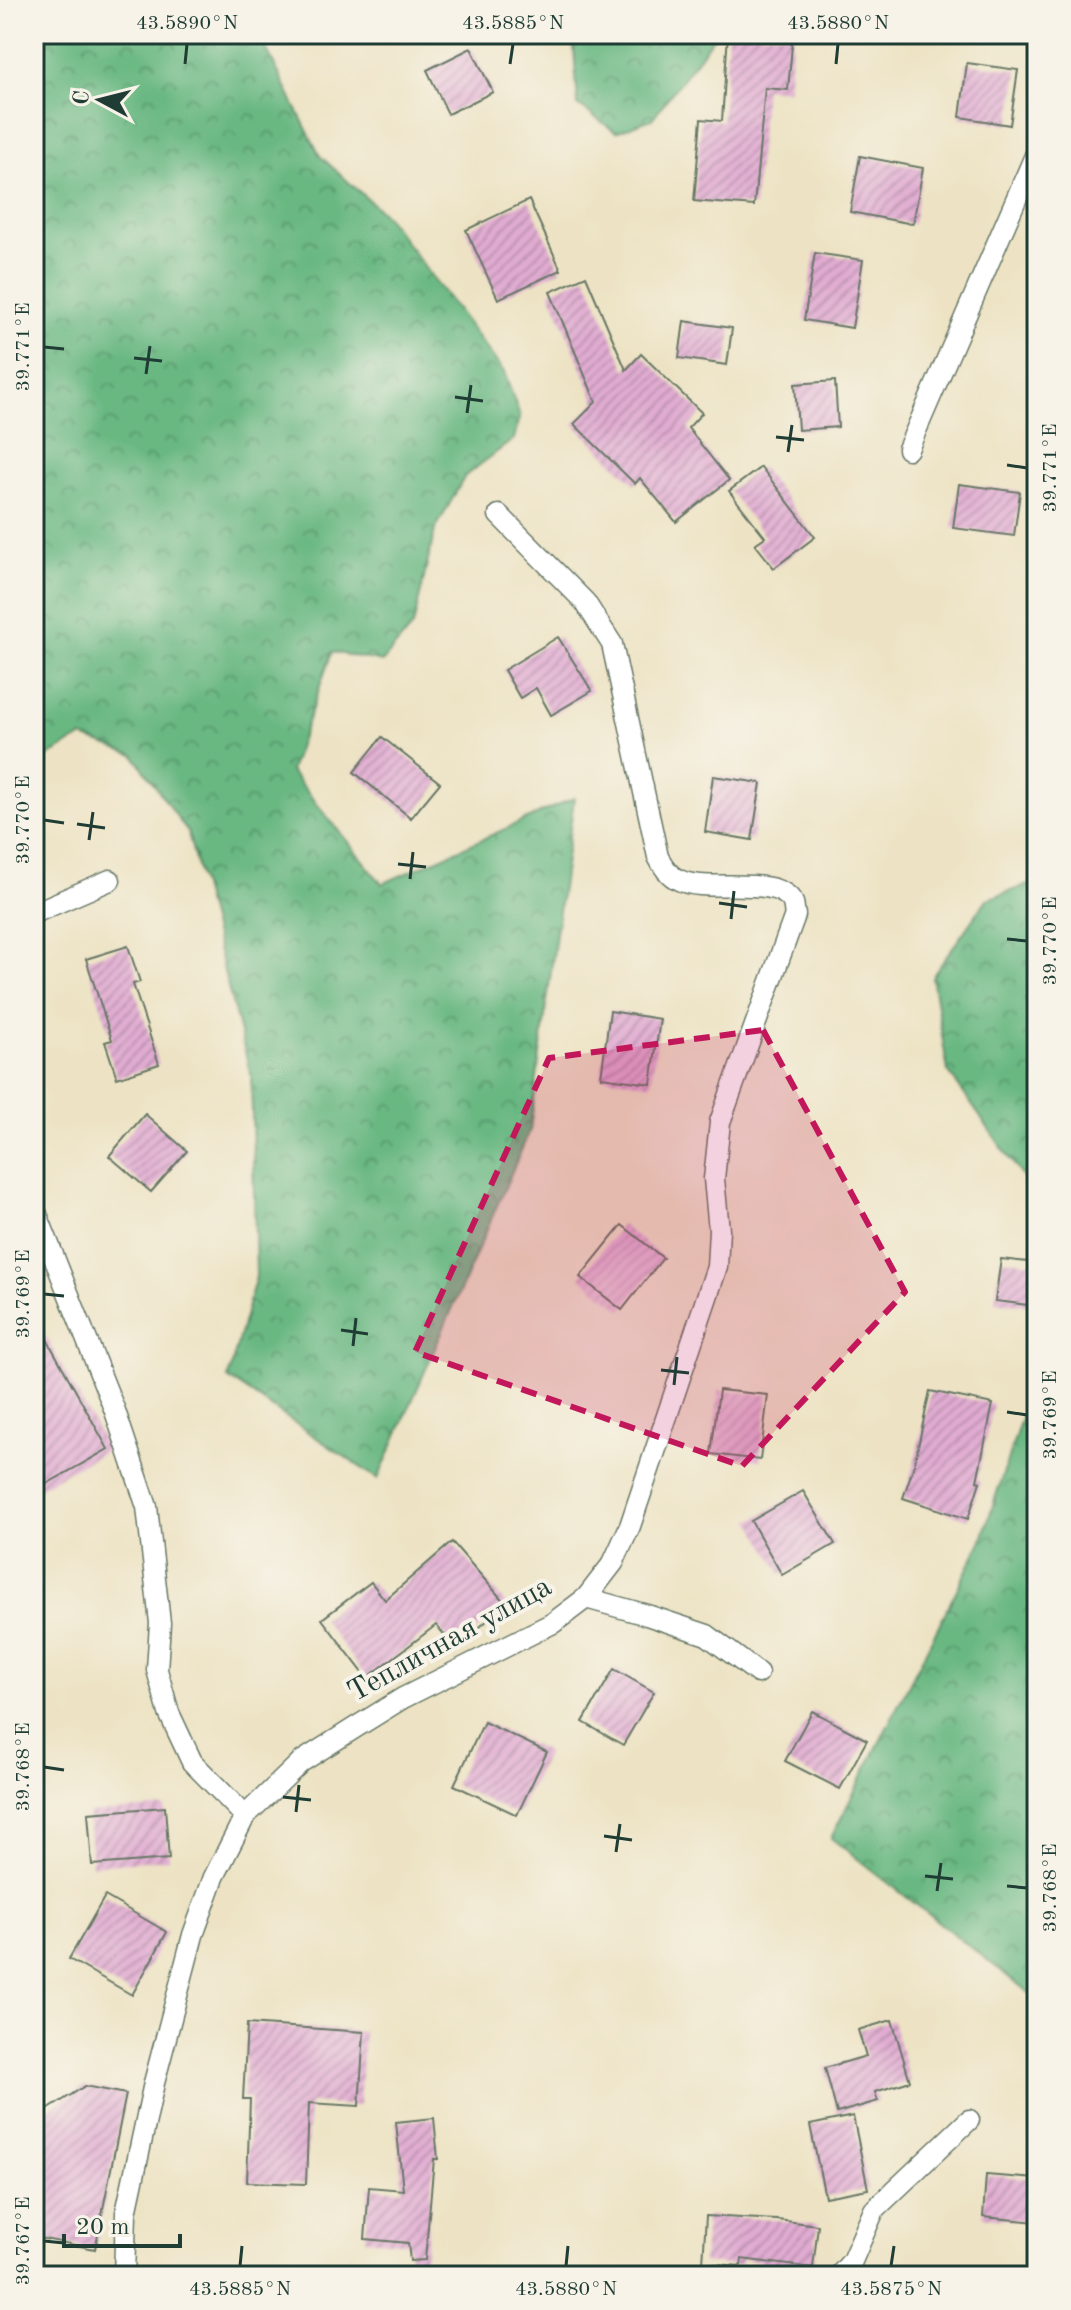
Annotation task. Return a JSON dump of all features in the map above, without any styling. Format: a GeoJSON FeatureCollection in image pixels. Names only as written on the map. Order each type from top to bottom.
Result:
{"type":"FeatureCollection","features":[{"type":"Feature","properties":{"kind":"lane"},"geometry":{"type":"LineString","coordinates":[[908,449],[1037,151]]}},
{"type":"Feature","properties":{"kind":"lane","name":"Тепличная улица"},"geometry":{"type":"LineString","coordinates":[[124,2276],[126,2213],[158,2068],[193,1935],[214,1877],[245,1816],[301,1762],[327,1745],[403,1698],[553,1623],[586,1598],[613,1563],[630,1526],[717,1267],[719,1230],[714,1179],[720,1122],[795,915],[792,901],[784,892],[762,886],[698,886],[678,880],[666,871],[658,857],[612,644],[585,602],[499,515]]}},
{"type":"Feature","properties":{"kind":"lane"},"geometry":{"type":"LineString","coordinates":[[34,913],[110,880]]}},
{"type":"Feature","properties":{"kind":"lane"},"geometry":{"type":"LineString","coordinates":[[34,1207],[115,1411],[147,1507],[160,1623],[157,1670],[169,1713],[192,1762],[245,1816]]}},
{"type":"Feature","properties":{"kind":"lane"},"geometry":{"type":"LineString","coordinates":[[586,1598],[707,1635],[758,1673]]}},
{"type":"Feature","properties":{"kind":"lane"},"geometry":{"type":"LineString","coordinates":[[839,2276],[852,2261],[874,2210],[969,2120]]}},
{"type":"Feature","properties":{"kind":"highlighted area"},"geometry":{"type":"Polygon","coordinates":[[[763,1030],[905,1292],[742,1466],[415,1352],[549,1058],[763,1030]]]}},
{"type":"Feature","properties":{"kind":"green space"},"geometry":{"type":"Polygon","coordinates":[[[34,34],[259,34],[320,156],[386,216],[504,372],[520,416],[514,439],[465,476],[435,530],[413,626],[382,662],[332,652],[290,771],[382,884],[574,798],[530,1130],[378,1479],[228,1378],[256,1276],[251,1075],[188,833],[134,755],[82,737],[34,764],[34,34]]]}},
{"type":"Feature","properties":{"kind":"green space"},"geometry":{"type":"Polygon","coordinates":[[[573,34],[716,34],[652,119],[616,132],[578,105],[573,34]]]}},
{"type":"Feature","properties":{"kind":"green space"},"geometry":{"type":"Polygon","coordinates":[[[1037,882],[1037,1197],[948,1071],[932,977],[987,899],[1037,882]]]}},
{"type":"Feature","properties":{"kind":"green space"},"geometry":{"type":"Polygon","coordinates":[[[1037,1369],[1037,1999],[831,1838],[981,1542],[1037,1369]]]}},
{"type":"Feature","properties":{"kind":"building"},"geometry":{"type":"Polygon","coordinates":[[[728,34],[793,34],[788,90],[765,88],[754,206],[694,201],[701,119],[722,121],[728,34]]]}},
{"type":"Feature","properties":{"kind":"building"},"geometry":{"type":"Polygon","coordinates":[[[471,48],[493,92],[448,114],[427,70],[471,48]]]}},
{"type":"Feature","properties":{"kind":"building"},"geometry":{"type":"Polygon","coordinates":[[[967,63],[1018,70],[1010,125],[960,117],[967,63]]]}},
{"type":"Feature","properties":{"kind":"building"},"geometry":{"type":"Polygon","coordinates":[[[860,156],[923,168],[913,224],[850,212],[860,156]]]}},
{"type":"Feature","properties":{"kind":"building"},"geometry":{"type":"Polygon","coordinates":[[[529,200],[561,270],[498,299],[466,230],[529,200]]]}},
{"type":"Feature","properties":{"kind":"building"},"geometry":{"type":"Polygon","coordinates":[[[815,253],[863,260],[852,328],[804,320],[815,253]]]}},
{"type":"Feature","properties":{"kind":"building"},"geometry":{"type":"Polygon","coordinates":[[[586,276],[626,370],[641,354],[702,413],[688,428],[729,480],[676,522],[640,478],[635,484],[574,424],[596,402],[550,292],[586,276]]]}},
{"type":"Feature","properties":{"kind":"building"},"geometry":{"type":"Polygon","coordinates":[[[684,321],[732,328],[727,365],[679,358],[684,321]]]}},
{"type":"Feature","properties":{"kind":"building"},"geometry":{"type":"Polygon","coordinates":[[[835,381],[838,427],[798,430],[795,384],[835,381]]]}},
{"type":"Feature","properties":{"kind":"building"},"geometry":{"type":"Polygon","coordinates":[[[761,467],[815,537],[774,568],[755,544],[765,537],[729,491],[761,467]]]}},
{"type":"Feature","properties":{"kind":"building"},"geometry":{"type":"Polygon","coordinates":[[[959,484],[1020,492],[1014,536],[953,528],[959,484]]]}},
{"type":"Feature","properties":{"kind":"building"},"geometry":{"type":"Polygon","coordinates":[[[558,637],[592,691],[551,715],[536,688],[520,698],[504,670],[558,637]]]}},
{"type":"Feature","properties":{"kind":"building"},"geometry":{"type":"Polygon","coordinates":[[[382,737],[440,783],[411,818],[354,772],[382,737]]]}},
{"type":"Feature","properties":{"kind":"building"},"geometry":{"type":"Polygon","coordinates":[[[713,776],[761,783],[752,840],[705,832],[713,776]]]}},
{"type":"Feature","properties":{"kind":"building"},"geometry":{"type":"Polygon","coordinates":[[[128,946],[140,982],[133,984],[159,1064],[117,1078],[105,1042],[112,1040],[86,959],[128,946]]]}},
{"type":"Feature","properties":{"kind":"building"},"geometry":{"type":"Polygon","coordinates":[[[610,1011],[660,1019],[651,1084],[601,1077],[610,1011]]]}},
{"type":"Feature","properties":{"kind":"building"},"geometry":{"type":"Polygon","coordinates":[[[145,1114],[187,1151],[151,1192],[109,1156],[145,1114]]]}},
{"type":"Feature","properties":{"kind":"building"},"geometry":{"type":"Polygon","coordinates":[[[622,1225],[663,1258],[622,1310],[580,1277],[622,1225]]]}},
{"type":"Feature","properties":{"kind":"building"},"geometry":{"type":"Polygon","coordinates":[[[1001,1259],[1037,1263],[1037,1306],[995,1301],[1001,1259]]]}},
{"type":"Feature","properties":{"kind":"building"},"geometry":{"type":"Polygon","coordinates":[[[34,1316],[108,1449],[34,1491],[34,1316]]]}},
{"type":"Feature","properties":{"kind":"building"},"geometry":{"type":"Polygon","coordinates":[[[719,1390],[768,1395],[760,1460],[711,1454],[719,1390]]]}},
{"type":"Feature","properties":{"kind":"building"},"geometry":{"type":"Polygon","coordinates":[[[930,1391],[993,1404],[977,1481],[980,1482],[968,1519],[903,1498],[914,1465],[930,1391]]]}},
{"type":"Feature","properties":{"kind":"building"},"geometry":{"type":"Polygon","coordinates":[[[803,1491],[835,1544],[782,1575],[751,1521],[803,1491]]]}},
{"type":"Feature","properties":{"kind":"building"},"geometry":{"type":"Polygon","coordinates":[[[452,1542],[506,1604],[456,1648],[436,1625],[367,1678],[322,1619],[371,1582],[385,1600],[452,1542]]]}},
{"type":"Feature","properties":{"kind":"building"},"geometry":{"type":"Polygon","coordinates":[[[614,1669],[654,1692],[623,1745],[583,1722],[614,1669]]]}},
{"type":"Feature","properties":{"kind":"building"},"geometry":{"type":"Polygon","coordinates":[[[812,1711],[867,1740],[840,1789],[785,1761],[812,1711]]]}},
{"type":"Feature","properties":{"kind":"building"},"geometry":{"type":"Polygon","coordinates":[[[484,1722],[547,1752],[517,1815],[454,1785],[484,1722]]]}},
{"type":"Feature","properties":{"kind":"building"},"geometry":{"type":"Polygon","coordinates":[[[165,1807],[169,1859],[92,1865],[88,1813],[165,1807]]]}},
{"type":"Feature","properties":{"kind":"building"},"geometry":{"type":"Polygon","coordinates":[[[105,1896],[167,1932],[132,1995],[69,1959],[105,1896]]]}},
{"type":"Feature","properties":{"kind":"building"},"geometry":{"type":"Polygon","coordinates":[[[892,2020],[910,2081],[875,2092],[878,2101],[837,2113],[825,2068],[866,2056],[858,2030],[892,2020]]]}},
{"type":"Feature","properties":{"kind":"building"},"geometry":{"type":"Polygon","coordinates":[[[247,2024],[364,2032],[359,2106],[309,2103],[306,2184],[247,2182],[250,2099],[243,2099],[247,2024]]]}},
{"type":"Feature","properties":{"kind":"building"},"geometry":{"type":"Polygon","coordinates":[[[85,2086],[126,2094],[95,2249],[34,2237],[34,2136],[38,2116],[85,2086]]]}},
{"type":"Feature","properties":{"kind":"building"},"geometry":{"type":"Polygon","coordinates":[[[853,2116],[868,2189],[825,2197],[810,2125],[853,2116]]]}},
{"type":"Feature","properties":{"kind":"building"},"geometry":{"type":"Polygon","coordinates":[[[434,2118],[438,2159],[434,2159],[425,2260],[410,2261],[408,2243],[365,2239],[369,2187],[403,2190],[396,2122],[434,2118]]]}},
{"type":"Feature","properties":{"kind":"building"},"geometry":{"type":"Polygon","coordinates":[[[986,2175],[1037,2179],[1037,2222],[983,2217],[986,2175]]]}},
{"type":"Feature","properties":{"kind":"building"},"geometry":{"type":"Polygon","coordinates":[[[706,2216],[818,2225],[813,2268],[742,2259],[741,2266],[703,2263],[706,2216]]]}}]}
